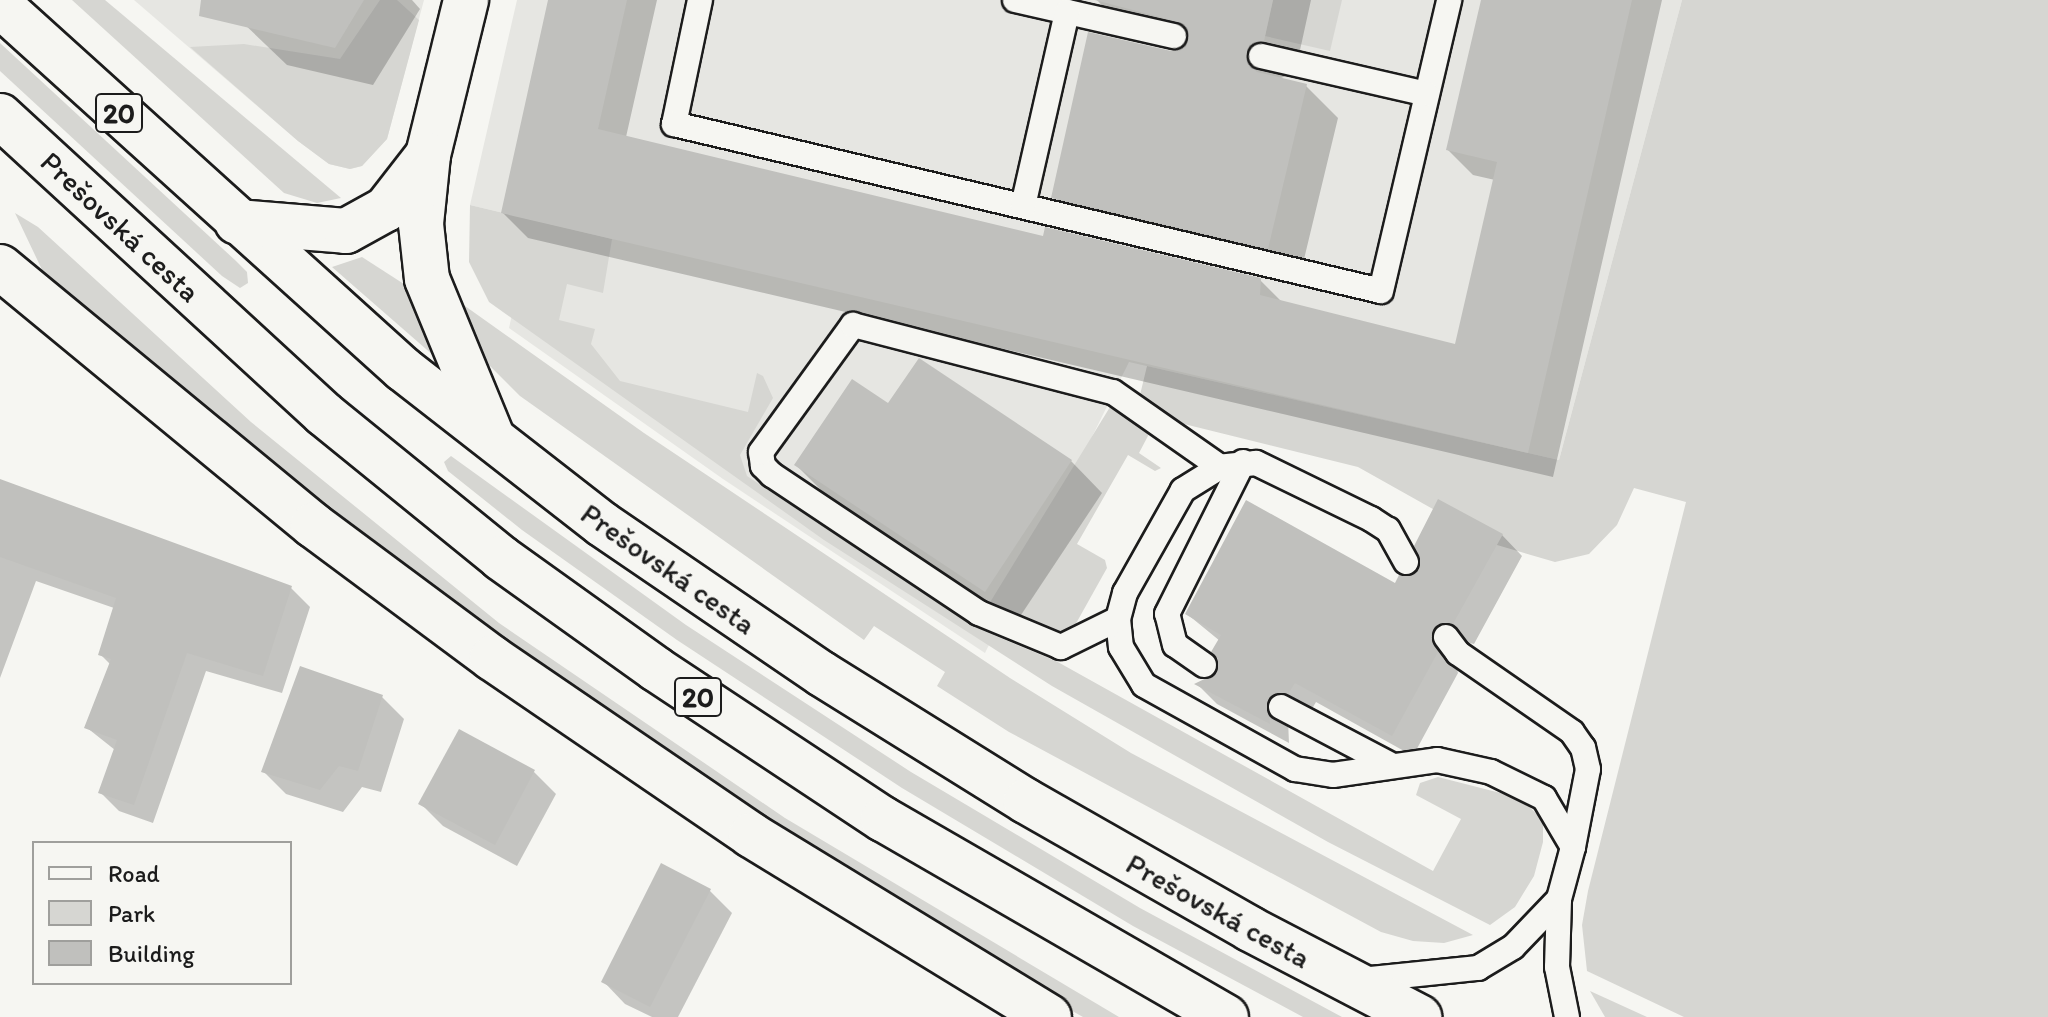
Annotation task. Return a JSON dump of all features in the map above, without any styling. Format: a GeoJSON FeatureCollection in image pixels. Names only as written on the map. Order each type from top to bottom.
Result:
{"type":"FeatureCollection","features":[{"type":"Feature","properties":{"kind":"main road"},"geometry":{"type":"LineString","coordinates":[[466,0],[428,155],[421,224],[427,279],[495,443]]}},
{"type":"Feature","properties":{"kind":"main road","name":"Prešovská cesta"},"geometry":{"type":"LineString","coordinates":[[0,5],[237,222],[495,443],[711,601],[913,732],[1134,865],[1419,1017]]}},
{"type":"Feature","properties":{"kind":"main road","name":"Prešovská cesta"},"geometry":{"type":"LineString","coordinates":[[0,116],[324,414],[544,590],[883,819],[1226,1017]]}},
{"type":"Feature","properties":{"kind":"main road"},"geometry":{"type":"LineString","coordinates":[[237,222],[346,231],[386,209],[428,155]]}},
{"type":"Feature","properties":{"kind":"main road"},"geometry":{"type":"LineString","coordinates":[[0,267],[313,525],[492,658],[751,835],[1049,1017]]}},
{"type":"Feature","properties":{"kind":"lane"},"geometry":{"type":"LineString","coordinates":[[700,0],[674,124],[1381,291],[1449,0]]}},
{"type":"Feature","properties":{"kind":"lane"},"geometry":{"type":"LineString","coordinates":[[1015,0],[1174,36]]}},
{"type":"Feature","properties":{"kind":"lane"},"geometry":{"type":"LineString","coordinates":[[1023,206],[1067,12]]}},
{"type":"Feature","properties":{"kind":"lane"},"geometry":{"type":"LineString","coordinates":[[1261,56],[1427,94]]}},
{"type":"Feature","properties":{"kind":"lane"},"geometry":{"type":"LineString","coordinates":[[1118,619],[1061,647],[979,613],[772,475],[760,460],[761,452],[853,325],[1113,392],[1232,464],[1267,467],[1371,519],[1388,530],[1406,562]]}},
{"type":"Feature","properties":{"kind":"lane"},"geometry":{"type":"LineString","coordinates":[[1232,464],[1183,490],[1125,593],[1118,619],[1129,669],[1144,685],[1295,769],[1333,775],[1389,764],[1437,760],[1513,778],[1544,798],[1573,847]]}},
{"type":"Feature","properties":{"kind":"lane"},"geometry":{"type":"LineString","coordinates":[[1204,665],[1175,645],[1167,614],[1232,464]]}},
{"type":"Feature","properties":{"kind":"lane"},"geometry":{"type":"LineString","coordinates":[[1446,637],[1458,653],[1572,732],[1583,748],[1588,769],[1559,899],[1558,989],[1567,1017]]}},
{"type":"Feature","properties":{"kind":"lane"},"geometry":{"type":"LineString","coordinates":[[1281,707],[1389,764]]}},
{"type":"Feature","properties":{"kind":"lane"},"geometry":{"type":"LineString","coordinates":[[1347,981],[1478,968],[1513,947],[1559,899]]}},
{"type":"Feature","properties":{"kind":"shaded area"},"geometry":{"type":"Polygon","coordinates":[[[134,0],[424,0],[387,139],[362,166],[350,169],[329,164],[298,141],[134,0]]]}},
{"type":"Feature","properties":{"kind":"shaded area"},"geometry":{"type":"Polygon","coordinates":[[[517,0],[1682,0],[1559,460],[1129,362],[985,653],[723,479],[509,328],[533,220],[470,205],[517,0]]]}},
{"type":"Feature","properties":{"kind":"green space"},"geometry":{"type":"Polygon","coordinates":[[[72,0],[105,0],[341,198],[317,203],[284,193],[72,0]]]}},
{"type":"Feature","properties":{"kind":"green space"},"geometry":{"type":"Polygon","coordinates":[[[380,0],[397,0],[419,20],[387,139],[362,166],[350,169],[329,164],[298,141],[190,47],[244,44],[340,59],[380,0]]]}},
{"type":"Feature","properties":{"kind":"green space"},"geometry":{"type":"Polygon","coordinates":[[[1273,0],[1342,0],[1330,51],[1265,36],[1273,0]]]}},
{"type":"Feature","properties":{"kind":"green space"},"geometry":{"type":"Polygon","coordinates":[[[1682,0],[2048,0],[2048,1017],[1684,1017],[1587,971],[1582,925],[1588,891],[1686,502],[1634,488],[1617,525],[1589,554],[1555,562],[1497,545],[1358,467],[1184,424],[1140,395],[1147,366],[1559,460],[1682,0]]]}},
{"type":"Feature","properties":{"kind":"green space"},"geometry":{"type":"Polygon","coordinates":[[[0,43],[236,261],[247,272],[248,283],[240,288],[222,276],[0,71],[0,43]]]}},
{"type":"Feature","properties":{"kind":"green space"},"geometry":{"type":"Polygon","coordinates":[[[470,205],[612,239],[603,293],[567,284],[559,320],[595,329],[591,344],[620,381],[748,412],[757,373],[763,376],[773,398],[740,455],[747,476],[974,627],[1056,661],[1433,871],[1461,819],[1416,795],[1420,783],[1438,777],[1520,798],[1543,820],[1543,842],[1534,876],[1515,907],[1490,925],[1328,842],[1052,686],[824,540],[489,302],[469,262],[470,205]]]}},
{"type":"Feature","properties":{"kind":"green space"},"geometry":{"type":"Polygon","coordinates":[[[15,213],[38,227],[251,422],[499,623],[785,818],[1119,1017],[1083,1017],[951,943],[746,813],[333,520],[45,276],[15,213]]]}},
{"type":"Feature","properties":{"kind":"green space"},"geometry":{"type":"Polygon","coordinates":[[[362,257],[407,286],[434,356],[332,267],[362,257]]]}},
{"type":"Feature","properties":{"kind":"green space"},"geometry":{"type":"Polygon","coordinates":[[[458,301],[644,433],[1010,678],[1131,753],[1473,935],[1444,943],[1413,941],[1381,932],[1009,732],[937,686],[945,672],[874,626],[864,640],[520,396],[489,365],[458,301]]]}},
{"type":"Feature","properties":{"kind":"green space"},"geometry":{"type":"Polygon","coordinates":[[[1110,407],[1149,434],[1139,453],[1161,468],[1155,471],[1128,455],[1077,544],[1105,560],[1107,568],[1069,636],[989,604],[1110,407]]]}},
{"type":"Feature","properties":{"kind":"green space"},"geometry":{"type":"Polygon","coordinates":[[[451,456],[686,625],[911,772],[1140,908],[1342,1017],[1303,1017],[1133,926],[902,788],[677,640],[522,530],[448,471],[444,462],[451,456]]]}},
{"type":"Feature","properties":{"kind":"green space"},"geometry":{"type":"Polygon","coordinates":[[[1590,991],[1647,1017],[1605,1017],[1590,991]]]}},
{"type":"Feature","properties":{"kind":"building"},"geometry":{"type":"Polygon","coordinates":[[[201,0],[364,0],[335,48],[199,16],[201,0]]]}},
{"type":"Feature","properties":{"kind":"building"},"geometry":{"type":"Polygon","coordinates":[[[548,0],[627,0],[598,129],[1043,236],[1045,227],[1261,278],[1260,295],[1455,344],[1497,162],[1446,150],[1481,0],[1632,0],[1528,453],[501,213],[548,0]]]}},
{"type":"Feature","properties":{"kind":"building"},"geometry":{"type":"Polygon","coordinates":[[[1095,0],[1273,0],[1264,41],[1250,46],[1247,61],[1257,72],[1307,84],[1268,249],[1051,198],[1088,32],[1171,51],[1184,47],[1189,39],[1178,22],[1095,0]]]}},
{"type":"Feature","properties":{"kind":"building"},"geometry":{"type":"Polygon","coordinates":[[[919,358],[1072,460],[985,592],[794,465],[852,379],[888,403],[919,358]]]}},
{"type":"Feature","properties":{"kind":"building"},"geometry":{"type":"Polygon","coordinates":[[[0,479],[292,586],[263,676],[187,653],[134,805],[98,793],[117,740],[84,728],[111,659],[98,655],[116,598],[0,557],[0,479]]]}},
{"type":"Feature","properties":{"kind":"building"},"geometry":{"type":"Polygon","coordinates":[[[1438,499],[1503,534],[1453,624],[1443,622],[1433,630],[1438,652],[1392,736],[1295,683],[1288,694],[1268,699],[1270,724],[1194,684],[1217,673],[1218,659],[1211,652],[1221,635],[1185,614],[1246,500],[1395,583],[1399,575],[1413,575],[1419,569],[1414,546],[1438,499]]]}},
{"type":"Feature","properties":{"kind":"building"},"geometry":{"type":"Polygon","coordinates":[[[300,666],[383,695],[358,771],[339,766],[320,790],[261,772],[300,666]]]}},
{"type":"Feature","properties":{"kind":"building"},"geometry":{"type":"Polygon","coordinates":[[[459,729],[535,770],[495,845],[418,804],[459,729]]]}},
{"type":"Feature","properties":{"kind":"building"},"geometry":{"type":"Polygon","coordinates":[[[661,863],[711,889],[650,1007],[601,982],[661,863]]]}}]}
